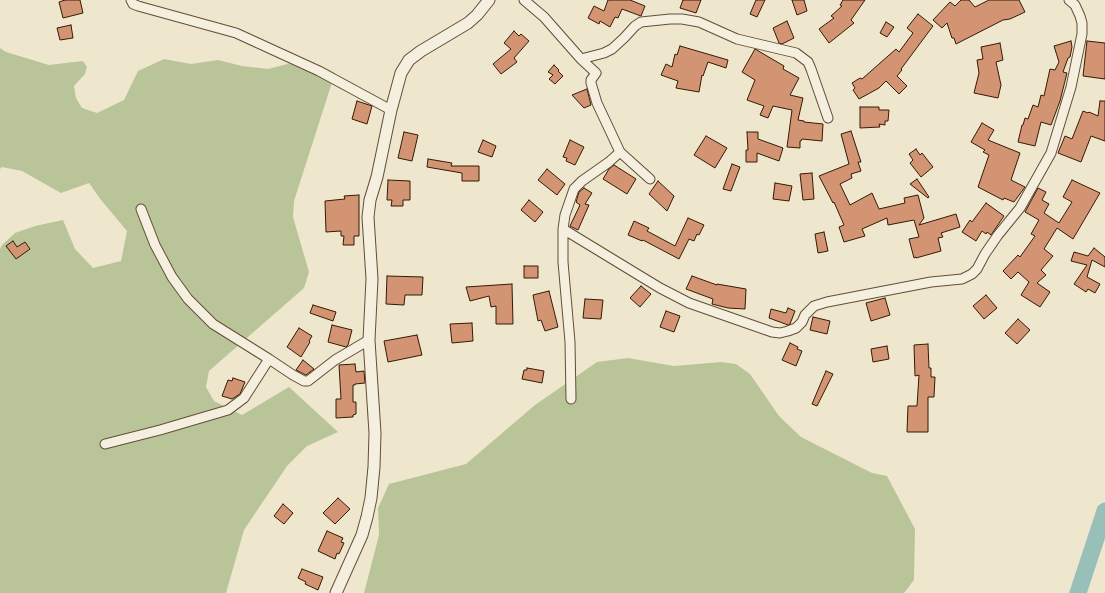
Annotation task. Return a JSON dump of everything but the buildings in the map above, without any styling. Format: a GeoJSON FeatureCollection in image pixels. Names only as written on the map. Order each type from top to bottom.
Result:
{"type":"FeatureCollection","features":[{"type":"Feature","properties":{"kind":"street"},"geometry":{"type":"LineString","coordinates":[[130,0],[133,4],[138,6],[236,33],[319,71],[391,110]]}},
{"type":"Feature","properties":{"kind":"street"},"geometry":{"type":"LineString","coordinates":[[336,593],[362,535],[368,518],[371,498],[375,432],[370,340],[372,279],[368,229],[369,206],[379,169],[391,110],[401,73],[409,60],[421,51],[468,23],[477,15],[489,0]]}},
{"type":"Feature","properties":{"kind":"street"},"geometry":{"type":"LineString","coordinates":[[524,0],[544,17],[581,59],[596,73],[591,80],[591,83],[597,102],[620,152],[650,179]]}},
{"type":"Feature","properties":{"kind":"street"},"geometry":{"type":"LineString","coordinates":[[563,229],[660,288],[688,303],[776,332],[788,331],[796,328],[802,322],[805,314],[814,306],[827,302],[931,282],[962,279],[972,274],[977,269],[998,235],[1020,208],[1051,153],[1071,87],[1080,49],[1082,22],[1075,2]]}},
{"type":"Feature","properties":{"kind":"street"},"geometry":{"type":"LineString","coordinates":[[581,59],[604,53],[612,49],[641,22],[670,19],[682,19],[699,22],[737,39],[796,53],[804,58],[811,69],[828,118]]}},
{"type":"Feature","properties":{"kind":"street"},"geometry":{"type":"LineString","coordinates":[[571,399],[570,342],[563,262],[563,229],[565,215],[574,189],[582,181],[609,162],[620,152]]}},
{"type":"Feature","properties":{"kind":"street"},"geometry":{"type":"LineString","coordinates":[[141,209],[158,252],[172,277],[188,299],[213,324],[293,375],[304,381],[308,381],[335,360],[370,340]]}},
{"type":"Feature","properties":{"kind":"street"},"geometry":{"type":"LineString","coordinates":[[104,444],[160,430],[228,410],[244,398],[269,359]]}},
{"type":"Feature","properties":{"kind":"green space"},"geometry":{"type":"Polygon","coordinates":[[[0,48],[6,52],[49,65],[83,61],[87,67],[85,74],[74,86],[76,98],[82,108],[97,113],[124,100],[138,71],[164,59],[191,64],[218,60],[242,66],[268,69],[291,63],[307,66],[322,66],[335,73],[294,201],[293,217],[309,272],[304,288],[209,371],[206,387],[214,401],[242,415],[289,387],[338,432],[307,446],[287,466],[244,530],[226,593],[0,593],[0,249],[2,245],[15,233],[35,226],[63,220],[75,249],[93,268],[121,261],[127,231],[89,183],[61,193],[22,171],[2,167],[0,169],[0,48]]]}},
{"type":"Feature","properties":{"kind":"green space"},"geometry":{"type":"Polygon","coordinates":[[[628,358],[674,366],[721,362],[736,364],[750,374],[779,416],[801,437],[872,473],[887,476],[915,529],[914,580],[904,593],[364,593],[379,535],[378,508],[389,484],[466,464],[535,405],[597,362],[628,358]]]}},
{"type":"Feature","properties":{"kind":"waterway"},"geometry":{"type":"LineString","coordinates":[[1078,593],[1105,511]]}}]}
